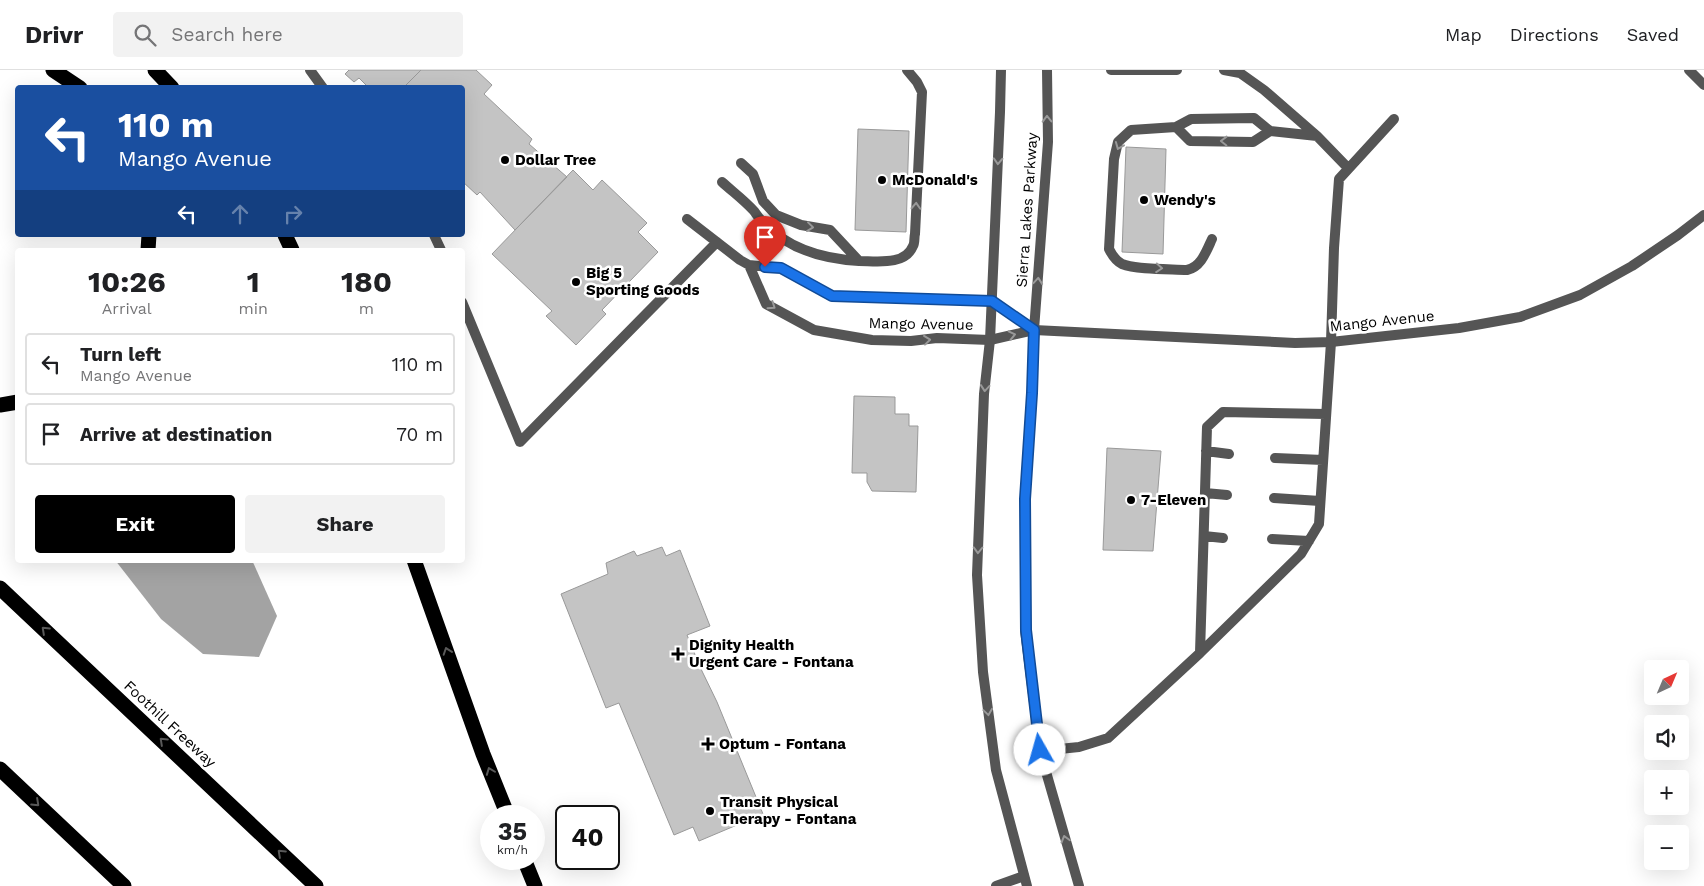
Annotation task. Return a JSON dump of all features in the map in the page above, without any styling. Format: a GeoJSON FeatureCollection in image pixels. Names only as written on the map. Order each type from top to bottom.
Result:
{"type":"FeatureCollection","features":[{"type":"Feature","properties":{"kind":"highway"},"geometry":{"type":"LineString","coordinates":[[53,70],[76,85]]}},
{"type":"Feature","properties":{"kind":"highway"},"geometry":{"type":"LineString","coordinates":[[155,70],[169,85]]}},
{"type":"Feature","properties":{"kind":"highway"},"geometry":{"type":"LineString","coordinates":[[0,405],[15,402]]}},
{"type":"Feature","properties":{"kind":"highway"},"geometry":{"type":"LineString","coordinates":[[415,563],[483,754],[504,805]]}},
{"type":"Feature","properties":{"kind":"highway","name":"Foothill Freeway"},"geometry":{"type":"LineString","coordinates":[[0,588],[316,886]]}},
{"type":"Feature","properties":{"kind":"highway"},"geometry":{"type":"LineString","coordinates":[[0,769],[124,886]]}},
{"type":"Feature","properties":{"kind":"highway"},"geometry":{"type":"LineString","coordinates":[[528,870],[535,886]]}},
{"type":"Feature","properties":{"kind":"street"},"geometry":{"type":"LineString","coordinates":[[310,70],[321,85]]}},
{"type":"Feature","properties":{"kind":"street"},"geometry":{"type":"LineString","coordinates":[[722,182],[743,200],[764,224],[786,241],[806,250],[830,258],[884,262],[896,260],[908,253],[913,246],[922,92],[917,82],[907,70]]}},
{"type":"Feature","properties":{"kind":"street","name":"Sierra Lakes Parkway"},"geometry":{"type":"LineString","coordinates":[[1001,70],[990,340],[984,394],[978,575],[982,663],[996,770],[1027,886]]}},
{"type":"Feature","properties":{"kind":"street","name":"Sierra Lakes Parkway"},"geometry":{"type":"LineString","coordinates":[[1047,70],[1048,142],[1034,330],[1025,499],[1026,630],[1040,750],[1079,886]]}},
{"type":"Feature","properties":{"kind":"street"},"geometry":{"type":"LineString","coordinates":[[1111,70],[1177,70]]}},
{"type":"Feature","properties":{"kind":"street"},"geometry":{"type":"LineString","coordinates":[[1224,70],[1248,73],[1264,90],[1317,136],[1348,168]]}},
{"type":"Feature","properties":{"kind":"street"},"geometry":{"type":"LineString","coordinates":[[1689,70],[1704,84]]}},
{"type":"Feature","properties":{"kind":"street"},"geometry":{"type":"LineString","coordinates":[[1212,239],[1197,265],[1187,270],[1120,264],[1112,256],[1110,249],[1114,160],[1118,142],[1131,130],[1176,127],[1191,119],[1254,118],[1270,131],[1317,136]]}},
{"type":"Feature","properties":{"kind":"street"},"geometry":{"type":"LineString","coordinates":[[1040,750],[1079,747],[1108,738],[1200,654],[1301,554],[1319,524],[1339,180],[1394,120]]}},
{"type":"Feature","properties":{"kind":"street"},"geometry":{"type":"LineString","coordinates":[[1176,127],[1190,141],[1254,142],[1270,131]]}},
{"type":"Feature","properties":{"kind":"street"},"geometry":{"type":"LineString","coordinates":[[741,163],[753,174],[763,201],[776,215],[801,226],[830,230],[859,261]]}},
{"type":"Feature","properties":{"kind":"street","name":"Mango Avenue"},"geometry":{"type":"LineString","coordinates":[[992,301],[832,296],[781,268],[749,265],[766,304],[814,330],[872,340],[911,341],[938,338],[990,340],[1034,330],[1295,343],[1331,342],[1459,328],[1520,317],[1580,295],[1632,266],[1704,215]]}},
{"type":"Feature","properties":{"kind":"street"},"geometry":{"type":"LineString","coordinates":[[688,220],[749,265]]}},
{"type":"Feature","properties":{"kind":"street"},"geometry":{"type":"LineString","coordinates":[[465,309],[520,442],[716,242]]}},
{"type":"Feature","properties":{"kind":"street"},"geometry":{"type":"LineString","coordinates":[[992,301],[1034,330]]}},
{"type":"Feature","properties":{"kind":"street"},"geometry":{"type":"LineString","coordinates":[[1200,654],[1207,427],[1223,412],[1326,414]]}},
{"type":"Feature","properties":{"kind":"street"},"geometry":{"type":"LineString","coordinates":[[1206,452],[1229,454]]}},
{"type":"Feature","properties":{"kind":"street"},"geometry":{"type":"LineString","coordinates":[[1275,458],[1323,460]]}},
{"type":"Feature","properties":{"kind":"street"},"geometry":{"type":"LineString","coordinates":[[1205,493],[1228,495]]}},
{"type":"Feature","properties":{"kind":"street"},"geometry":{"type":"LineString","coordinates":[[1274,498],[1320,501]]}},
{"type":"Feature","properties":{"kind":"street"},"geometry":{"type":"LineString","coordinates":[[1204,536],[1223,538]]}},
{"type":"Feature","properties":{"kind":"street"},"geometry":{"type":"LineString","coordinates":[[1272,539],[1309,541]]}},
{"type":"Feature","properties":{"kind":"street"},"geometry":{"type":"LineString","coordinates":[[996,886],[1024,876]]}},
{"type":"Feature","properties":{"kind":"shaded area"},"geometry":{"type":"Polygon","coordinates":[[[117,563],[253,563],[277,616],[259,657],[203,654],[161,619],[117,563]]]}},
{"type":"Feature","properties":{"kind":"building"},"geometry":{"type":"Polygon","coordinates":[[[349,70],[421,70],[406,85],[366,85],[359,78],[354,82],[345,74],[349,70]]]}},
{"type":"Feature","properties":{"kind":"building","name":"Dollar Tree"},"geometry":{"type":"Polygon","coordinates":[[[421,70],[476,70],[492,85],[484,94],[532,139],[529,144],[567,177],[515,230],[480,192],[477,195],[465,184],[465,85],[406,85],[421,70]]]}},
{"type":"Feature","properties":{"kind":"building","name":"McDonald's"},"geometry":{"type":"Polygon","coordinates":[[[858,129],[909,131],[906,232],[855,230],[858,129]]]}},
{"type":"Feature","properties":{"kind":"building","name":"Wendy's"},"geometry":{"type":"Polygon","coordinates":[[[1126,147],[1166,149],[1163,254],[1122,252],[1126,147]]]}},
{"type":"Feature","properties":{"kind":"building","name":"Big 5 Sporting Goods"},"geometry":{"type":"Polygon","coordinates":[[[573,170],[593,190],[602,180],[647,223],[638,232],[658,252],[602,310],[606,314],[576,345],[546,316],[552,311],[492,254],[573,170]]]}},
{"type":"Feature","properties":{"kind":"building"},"geometry":{"type":"Polygon","coordinates":[[[854,396],[895,397],[895,414],[909,414],[909,426],[918,426],[916,492],[872,491],[867,482],[867,473],[852,473],[854,396]]]}},
{"type":"Feature","properties":{"kind":"building","name":"7-Eleven"},"geometry":{"type":"Polygon","coordinates":[[[1107,448],[1161,451],[1153,551],[1103,550],[1107,448]]]}},
{"type":"Feature","properties":{"kind":"building"},"geometry":{"type":"Polygon","coordinates":[[[662,547],[666,556],[680,550],[710,626],[687,635],[763,814],[699,841],[693,827],[674,835],[619,703],[606,708],[561,594],[608,574],[606,563],[634,551],[637,556],[662,547]]]}},
{"type":"Feature","properties":{"kind":"place","name":"Dollar Tree"},"geometry":{"type":"Point","coordinates":[505,160]}},
{"type":"Feature","properties":{"kind":"place","name":"McDonald's"},"geometry":{"type":"Point","coordinates":[882,180]}},
{"type":"Feature","properties":{"kind":"place","name":"Wendy's"},"geometry":{"type":"Point","coordinates":[1144,200]}},
{"type":"Feature","properties":{"kind":"place","name":"Big 5 Sporting Goods"},"geometry":{"type":"Point","coordinates":[576,282]}},
{"type":"Feature","properties":{"kind":"place","name":"7-Eleven"},"geometry":{"type":"Point","coordinates":[1131,500]}},
{"type":"Feature","properties":{"kind":"place","name":"Dignity Health Urgent Care - Fontana"},"geometry":{"type":"Point","coordinates":[678,654]}},
{"type":"Feature","properties":{"kind":"place","name":"Optum - Fontana"},"geometry":{"type":"Point","coordinates":[708,744]}},
{"type":"Feature","properties":{"kind":"place","name":"Transit Physical Therapy - Fontana"},"geometry":{"type":"Point","coordinates":[710,811]}},
{"type":"Feature","properties":{"kind":"route"},"geometry":{"type":"LineString","coordinates":[[765,267],[781,268],[832,296],[992,301],[1034,330],[1025,499],[1026,630],[1040,750]]}}]}
